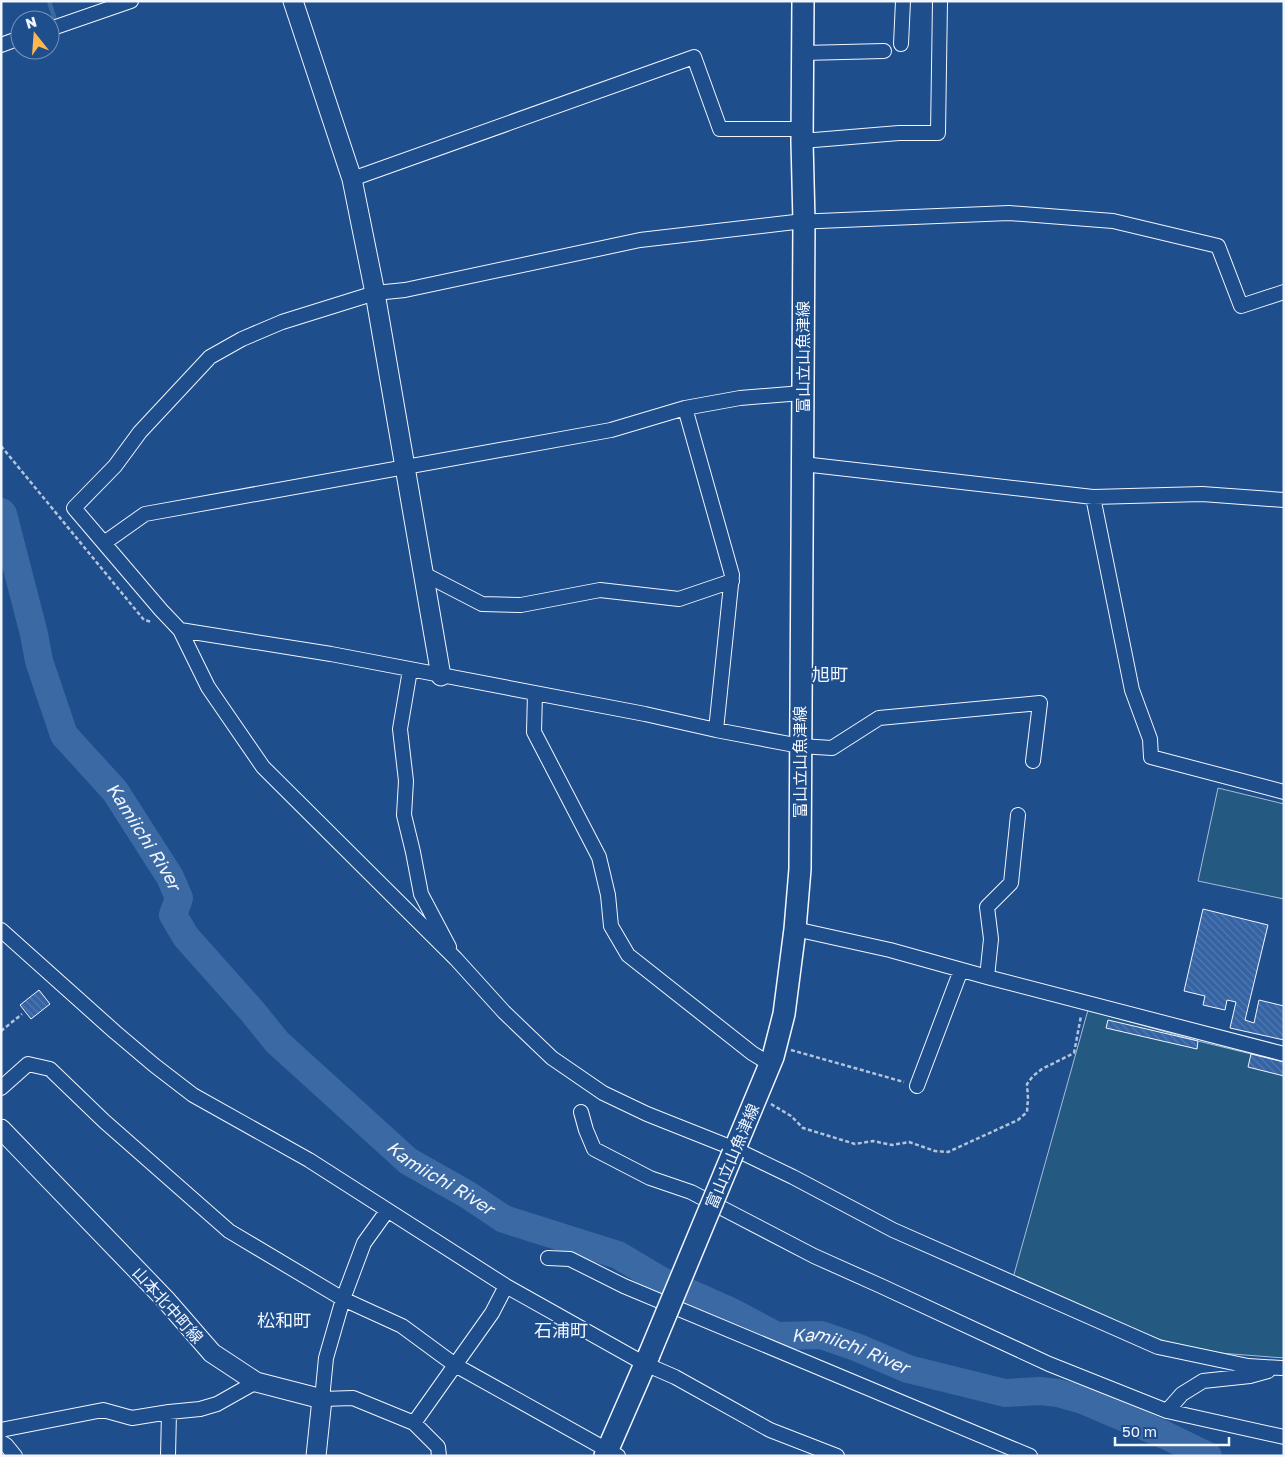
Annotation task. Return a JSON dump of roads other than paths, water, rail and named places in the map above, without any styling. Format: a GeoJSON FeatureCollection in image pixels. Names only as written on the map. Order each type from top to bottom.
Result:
{"type":"FeatureCollection","features":[{"type":"Feature","properties":{"kind":"main road","name":"富山立山魚津線"},"geometry":{"type":"LineString","coordinates":[[610,1454],[757,1096],[773,1055],[784,1014],[795,929],[800,869],[804,222],[802,135],[803,1]]}},
{"type":"Feature","properties":{"kind":"street"},"geometry":{"type":"LineString","coordinates":[[60,26],[131,1]]}},
{"type":"Feature","properties":{"kind":"street"},"geometry":{"type":"LineString","coordinates":[[293,1],[352,179],[375,293],[441,676]]}},
{"type":"Feature","properties":{"kind":"street"},"geometry":{"type":"LineString","coordinates":[[901,44],[903,1]]}},
{"type":"Feature","properties":{"kind":"street"},"geometry":{"type":"LineString","coordinates":[[352,179],[694,58],[720,129],[802,135],[938,133],[940,1]]}},
{"type":"Feature","properties":{"kind":"street"},"geometry":{"type":"LineString","coordinates":[[803,53],[884,51]]}},
{"type":"Feature","properties":{"kind":"street"},"geometry":{"type":"LineString","coordinates":[[1282,1368],[1248,1366],[1158,1347],[893,1230],[801,1182],[647,1114],[603,1093],[552,1058],[504,1012],[456,959],[263,767],[208,687],[180,630],[74,508],[115,466],[140,432],[210,357],[242,339],[282,322],[375,293],[405,290],[640,240],[804,222],[1009,213],[1113,221],[1218,246],[1241,306],[1284,292]]}},
{"type":"Feature","properties":{"kind":"street"},"geometry":{"type":"LineString","coordinates":[[104,543],[145,514],[611,430],[685,408],[740,398],[802,393]]}},
{"type":"Feature","properties":{"kind":"street"},"geometry":{"type":"LineString","coordinates":[[685,408],[732,575],[716,730]]}},
{"type":"Feature","properties":{"kind":"street"},"geometry":{"type":"LineString","coordinates":[[803,464],[1093,497],[1202,494],[1284,500]]}},
{"type":"Feature","properties":{"kind":"street"},"geometry":{"type":"LineString","coordinates":[[1093,497],[1132,690],[1150,740],[1151,757],[1284,792]]}},
{"type":"Feature","properties":{"kind":"street"},"geometry":{"type":"LineString","coordinates":[[424,574],[482,604],[521,605],[600,590],[679,599],[732,581]]}},
{"type":"Feature","properties":{"kind":"street"},"geometry":{"type":"LineString","coordinates":[[180,630],[331,654],[645,714],[800,746],[832,748],[879,718],[1040,703],[1033,761]]}},
{"type":"Feature","properties":{"kind":"street"},"geometry":{"type":"LineString","coordinates":[[410,670],[400,729],[406,781],[404,815],[421,894],[456,959]]}},
{"type":"Feature","properties":{"kind":"street"},"geometry":{"type":"LineString","coordinates":[[535,693],[534,732],[599,857],[608,895],[611,926],[628,955],[752,1053],[773,1055]]}},
{"type":"Feature","properties":{"kind":"street"},"geometry":{"type":"LineString","coordinates":[[987,977],[990,939],[987,907],[1011,883],[1018,815]]}},
{"type":"Feature","properties":{"kind":"street"},"geometry":{"type":"LineString","coordinates":[[795,929],[890,950],[1284,1054]]}},
{"type":"Feature","properties":{"kind":"street"},"geometry":{"type":"LineString","coordinates":[[1,930],[154,1066],[193,1095],[309,1160],[506,1286],[647,1360],[770,1430],[837,1456]]}},
{"type":"Feature","properties":{"kind":"street"},"geometry":{"type":"LineString","coordinates":[[917,1086],[961,970]]}},
{"type":"Feature","properties":{"kind":"street"},"geometry":{"type":"LineString","coordinates":[[1,1088],[28,1064],[50,1069],[104,1121],[229,1231],[343,1299],[402,1326],[455,1366],[610,1454]]}},
{"type":"Feature","properties":{"kind":"street"},"geometry":{"type":"LineString","coordinates":[[581,1112],[594,1149],[650,1178],[691,1192],[814,1256],[1049,1364],[1167,1411],[1284,1436]]}},
{"type":"Feature","properties":{"kind":"street","name":"山本北中町線"},"geometry":{"type":"LineString","coordinates":[[1,1129],[166,1300],[212,1352],[256,1382],[322,1399]]}},
{"type":"Feature","properties":{"kind":"street"},"geometry":{"type":"LineString","coordinates":[[316,1456],[326,1358],[343,1299],[364,1243],[387,1211]]}},
{"type":"Feature","properties":{"kind":"street"},"geometry":{"type":"LineString","coordinates":[[548,1258],[570,1258],[633,1290],[1030,1456]]}},
{"type":"Feature","properties":{"kind":"street"},"geometry":{"type":"LineString","coordinates":[[414,1423],[492,1313],[506,1286]]}},
{"type":"Feature","properties":{"kind":"street"},"geometry":{"type":"LineString","coordinates":[[1167,1411],[1182,1394],[1203,1380],[1250,1376],[1282,1368]]}},
{"type":"Feature","properties":{"kind":"street"},"geometry":{"type":"LineString","coordinates":[[1,1430],[103,1410],[132,1418],[200,1409],[217,1404],[256,1382]]}},
{"type":"Feature","properties":{"kind":"street"},"geometry":{"type":"LineString","coordinates":[[322,1399],[353,1398],[414,1423],[438,1447],[439,1456]]}},
{"type":"Feature","properties":{"kind":"street"},"geometry":{"type":"LineString","coordinates":[[168,1456],[169,1412]]}},
{"type":"Feature","properties":{"kind":"street"},"geometry":{"type":"LineString","coordinates":[[1,1442],[15,1456]]}},
{"type":"Feature","properties":{"kind":"waterway"},"geometry":{"type":"LineString","coordinates":[[49,1],[52,10]]}},
{"type":"Feature","properties":{"kind":"waterway","name":"Kamiichi River"},"geometry":{"type":"LineString","coordinates":[[1,512],[34,634],[39,661],[64,735],[115,791],[170,877],[179,898],[173,915],[186,937],[277,1042],[408,1161],[468,1195],[504,1219],[618,1255],[660,1280],[732,1312],[777,1336],[821,1335],[856,1347],[908,1369],[1005,1393],[1040,1391],[1058,1393],[1083,1400],[1165,1435],[1208,1456]]}},
{"type":"Feature","properties":{"kind":"district","name":"旭町"},"geometry":{"type":"Point","coordinates":[830,675]}},
{"type":"Feature","properties":{"kind":"district","name":"松和町"},"geometry":{"type":"Point","coordinates":[284,1321]}},
{"type":"Feature","properties":{"kind":"district","name":"石浦町"},"geometry":{"type":"Point","coordinates":[561,1331]}}]}
